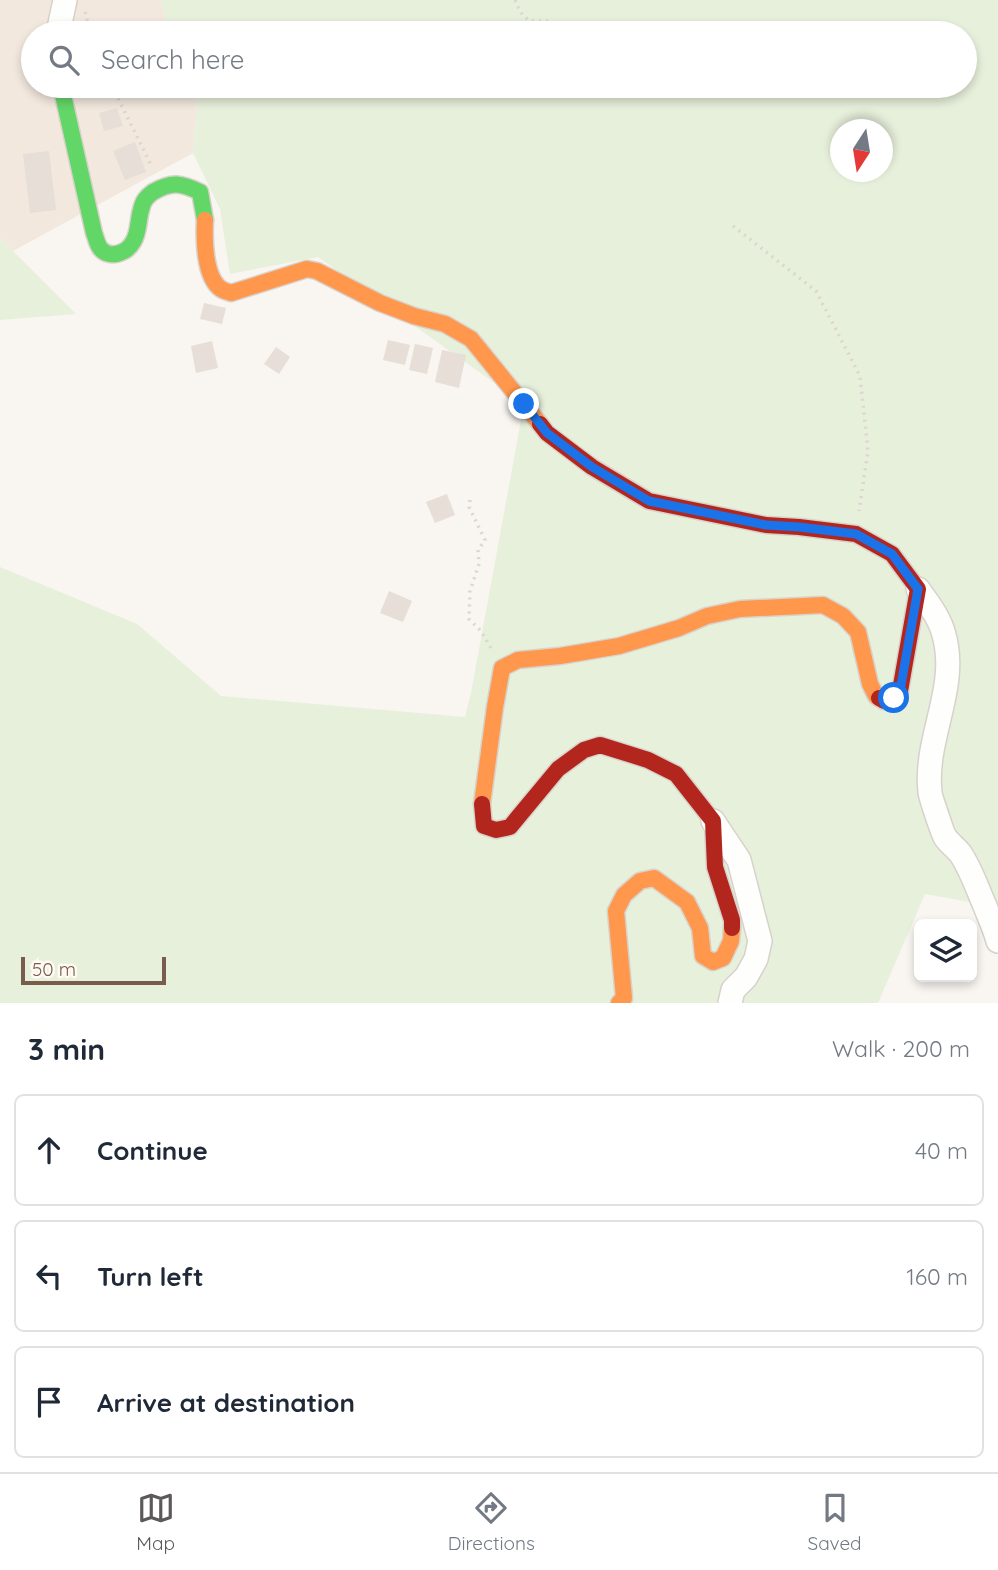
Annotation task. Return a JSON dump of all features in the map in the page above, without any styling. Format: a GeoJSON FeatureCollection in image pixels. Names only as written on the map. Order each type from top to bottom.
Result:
{"type":"FeatureCollection","features":[{"type":"Feature","properties":{"kind":"street"},"geometry":{"type":"LineString","coordinates":[[65,21],[74,5]]}},
{"type":"Feature","properties":{"kind":"street"},"geometry":{"type":"LineString","coordinates":[[64,98],[94,233],[100,249],[106,254],[114,255],[131,247],[145,198],[161,186],[185,184],[200,192],[205,216],[204,250],[212,277],[219,288],[231,293],[299,271],[317,271],[380,303],[445,324],[471,339],[547,433],[592,467],[649,501],[766,525],[856,534],[892,554],[934,611],[944,634],[949,669],[930,766],[930,795],[944,835],[960,853],[998,941]]}},
{"type":"Feature","properties":{"kind":"street"},"geometry":{"type":"LineString","coordinates":[[730,1003],[733,990],[756,959],[760,941],[739,860],[676,774],[648,760],[618,750],[600,746],[584,750],[558,769],[510,827],[496,830],[484,826],[480,813],[495,699],[502,668],[518,660],[619,646],[679,628],[707,616],[740,609],[823,605],[843,616],[858,632],[870,684],[876,696],[884,701],[894,698],[900,691],[918,589]]}},
{"type":"Feature","properties":{"kind":"street"},"geometry":{"type":"LineString","coordinates":[[619,1003],[624,998],[616,911],[624,895],[640,881],[654,878],[687,902],[700,928],[703,956],[713,962],[723,958],[731,941],[732,920],[715,867],[713,821]]}},
{"type":"Feature","properties":{"kind":"path"},"geometry":{"type":"LineString","coordinates":[[515,0],[522,16],[531,21],[551,21]]}},
{"type":"Feature","properties":{"kind":"path"},"geometry":{"type":"LineString","coordinates":[[74,5],[84,21]]}},
{"type":"Feature","properties":{"kind":"path"},"geometry":{"type":"LineString","coordinates":[[118,98],[161,186]]}},
{"type":"Feature","properties":{"kind":"path"},"geometry":{"type":"LineString","coordinates":[[733,226],[816,292],[860,376],[868,451],[856,534]]}},
{"type":"Feature","properties":{"kind":"path"},"geometry":{"type":"LineString","coordinates":[[470,500],[470,507],[485,540],[478,550],[479,564],[470,591],[469,619],[481,631],[502,668]]}},
{"type":"Feature","properties":{"kind":"shaded area"},"geometry":{"type":"Polygon","coordinates":[[[0,0],[161,0],[165,21],[21,21],[21,98],[197,98],[193,153],[13,251],[0,238],[0,0]]]}},
{"type":"Feature","properties":{"kind":"green space"},"geometry":{"type":"Polygon","coordinates":[[[161,0],[998,0],[998,907],[925,894],[878,1003],[0,1003],[0,567],[137,624],[221,696],[465,717],[524,404],[318,257],[230,274],[220,209],[193,153],[197,98],[977,98],[977,21],[165,21],[161,0]]]}},
{"type":"Feature","properties":{"kind":"green space"},"geometry":{"type":"Polygon","coordinates":[[[0,238],[76,314],[0,320],[0,238]]]}},
{"type":"Feature","properties":{"kind":"building"},"geometry":{"type":"Polygon","coordinates":[[[117,108],[123,126],[104,131],[99,113],[117,108]]]}},
{"type":"Feature","properties":{"kind":"building"},"geometry":{"type":"Polygon","coordinates":[[[135,142],[146,172],[125,180],[113,151],[135,142]]]}},
{"type":"Feature","properties":{"kind":"building"},"geometry":{"type":"Polygon","coordinates":[[[49,151],[56,210],[30,213],[23,154],[49,151]]]}},
{"type":"Feature","properties":{"kind":"building"},"geometry":{"type":"Polygon","coordinates":[[[204,303],[226,308],[222,324],[200,319],[204,303]]]}},
{"type":"Feature","properties":{"kind":"building"},"geometry":{"type":"Polygon","coordinates":[[[388,340],[410,345],[405,365],[383,360],[388,340]]]}},
{"type":"Feature","properties":{"kind":"building"},"geometry":{"type":"Polygon","coordinates":[[[212,341],[218,368],[196,373],[191,346],[212,341]]]}},
{"type":"Feature","properties":{"kind":"building"},"geometry":{"type":"Polygon","coordinates":[[[415,344],[433,348],[427,374],[409,370],[415,344]]]}},
{"type":"Feature","properties":{"kind":"building"},"geometry":{"type":"Polygon","coordinates":[[[276,347],[290,357],[279,374],[264,364],[276,347]]]}},
{"type":"Feature","properties":{"kind":"building"},"geometry":{"type":"Polygon","coordinates":[[[442,350],[466,355],[459,388],[435,382],[442,350]]]}},
{"type":"Feature","properties":{"kind":"building"},"geometry":{"type":"Polygon","coordinates":[[[447,494],[455,515],[435,523],[426,502],[447,494]]]}},
{"type":"Feature","properties":{"kind":"building"},"geometry":{"type":"Polygon","coordinates":[[[389,591],[412,601],[403,622],[380,613],[389,591]]]}},
{"type":"Feature","properties":{"kind":"traffic: fast"},"geometry":{"type":"LineString","coordinates":[[64,98],[94,233],[104,252],[118,254],[130,246],[136,235],[144,202],[153,192],[166,186],[182,185],[200,192],[205,220]]}},
{"type":"Feature","properties":{"kind":"traffic: slow"},"geometry":{"type":"LineString","coordinates":[[205,220],[208,267],[215,283],[221,289],[231,293],[307,269],[317,271],[380,303],[445,324],[471,339],[540,424]]}},
{"type":"Feature","properties":{"kind":"traffic: slow"},"geometry":{"type":"LineString","coordinates":[[482,804],[502,668],[518,660],[619,646],[679,628],[707,616],[740,609],[823,605],[843,616],[858,632],[870,684],[879,698]]}},
{"type":"Feature","properties":{"kind":"traffic: slow"},"geometry":{"type":"LineString","coordinates":[[619,1003],[624,998],[616,911],[624,895],[640,881],[654,878],[687,902],[700,928],[703,956],[713,962],[723,958],[731,941],[732,928]]}},
{"type":"Feature","properties":{"kind":"traffic: jam"},"geometry":{"type":"LineString","coordinates":[[540,424],[547,433],[592,467],[649,501],[766,525],[856,534],[892,554],[918,589],[900,691],[894,698],[884,701],[879,698]]}},
{"type":"Feature","properties":{"kind":"traffic: jam"},"geometry":{"type":"LineString","coordinates":[[482,804],[484,826],[496,830],[510,827],[558,769],[584,750],[600,745],[648,760],[676,774],[713,821],[715,867],[732,920],[732,928]]}},
{"type":"Feature","properties":{"kind":"route"},"geometry":{"type":"LineString","coordinates":[[524,404],[547,433],[592,467],[649,501],[766,525],[856,534],[892,554],[918,589],[900,691],[894,698]]}}]}
